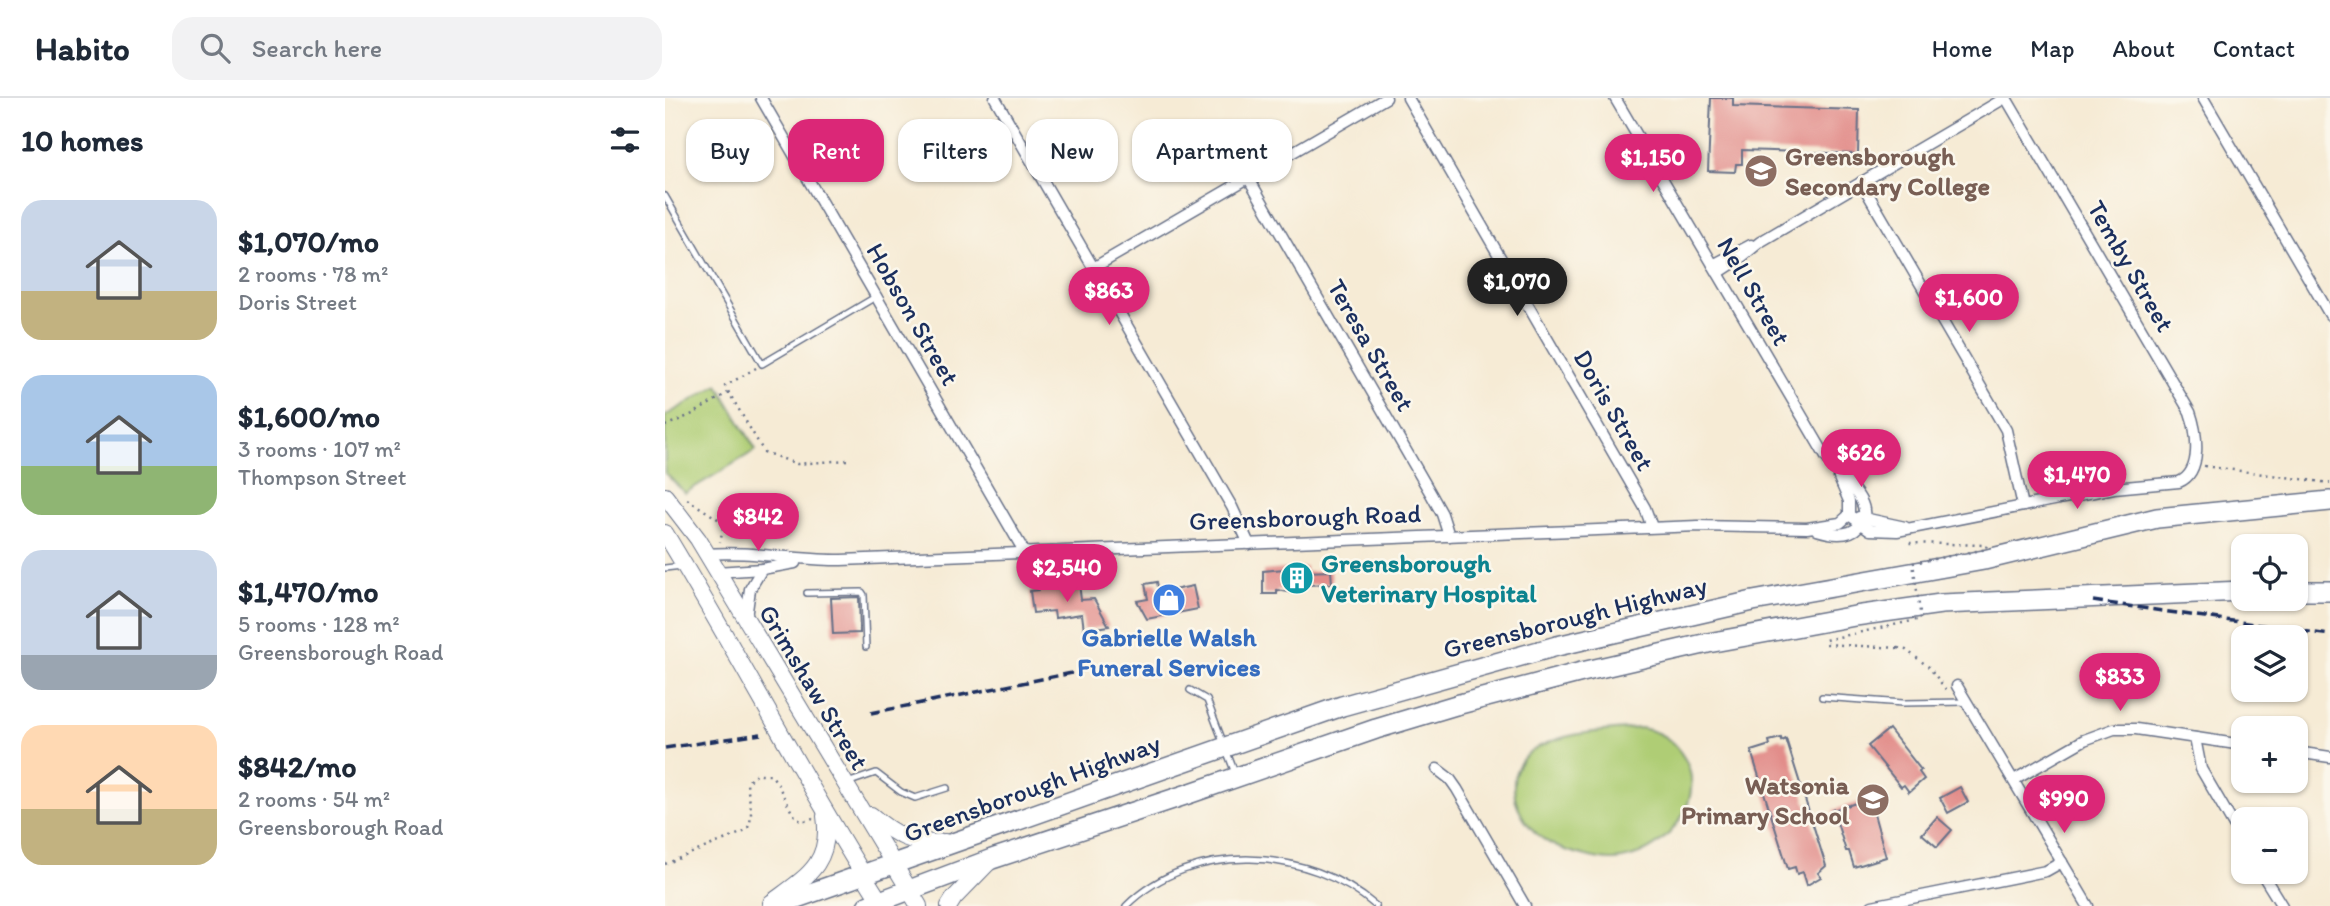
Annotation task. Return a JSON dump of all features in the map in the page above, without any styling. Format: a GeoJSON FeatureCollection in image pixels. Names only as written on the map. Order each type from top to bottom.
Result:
{"type":"FeatureCollection","features":[{"type":"Feature","properties":{"kind":"highway","name":"Greensborough Highway"},"geometry":{"type":"LineString","coordinates":[[774,906],[1342,706],[1478,667],[1685,616],[1983,560],[2157,518],[2330,502]]}},
{"type":"Feature","properties":{"kind":"highway"},"geometry":{"type":"LineString","coordinates":[[2308,591],[2330,591]]}},
{"type":"Feature","properties":{"kind":"highway","name":"Greensborough Highway"},"geometry":{"type":"LineString","coordinates":[[877,904],[914,898],[992,859],[1376,729],[1469,701],[1708,643],[1842,618],[1941,604],[2231,592]]}},
{"type":"Feature","properties":{"kind":"main road","name":"Grimshaw Street"},"geometry":{"type":"LineString","coordinates":[[665,496],[677,509],[706,554],[914,898]]}},
{"type":"Feature","properties":{"kind":"main road","name":"Grimshaw Street"},"geometry":{"type":"LineString","coordinates":[[665,533],[877,904]]}},
{"type":"Feature","properties":{"kind":"main road","name":"Greensborough Road"},"geometry":{"type":"LineString","coordinates":[[685,566],[706,554]]}},
{"type":"Feature","properties":{"kind":"main road","name":"Greensborough Road"},"geometry":{"type":"LineString","coordinates":[[685,566],[716,572]]}},
{"type":"Feature","properties":{"kind":"main road"},"geometry":{"type":"LineString","coordinates":[[854,799],[885,827],[902,837],[920,843],[963,839]]}},
{"type":"Feature","properties":{"kind":"main road"},"geometry":{"type":"LineString","coordinates":[[767,906],[809,875],[821,860],[827,831],[825,811]]}},
{"type":"Feature","properties":{"kind":"main road"},"geometry":{"type":"LineString","coordinates":[[949,906],[992,859]]}},
{"type":"Feature","properties":{"kind":"street","name":"Hobson Street"},"geometry":{"type":"LineString","coordinates":[[761,98],[1025,553]]}},
{"type":"Feature","properties":{"kind":"street"},"geometry":{"type":"LineString","coordinates":[[1009,98],[997,101],[1232,507],[1249,544]]}},
{"type":"Feature","properties":{"kind":"street"},"geometry":{"type":"LineString","coordinates":[[1292,153],[1386,98]]}},
{"type":"Feature","properties":{"kind":"street","name":"Doris Street"},"geometry":{"type":"LineString","coordinates":[[1408,98],[1645,508],[1652,527]]}},
{"type":"Feature","properties":{"kind":"street","name":"Nell Street"},"geometry":{"type":"LineString","coordinates":[[1615,98],[1834,469],[1849,501],[1849,514]]}},
{"type":"Feature","properties":{"kind":"street"},"geometry":{"type":"LineString","coordinates":[[1715,269],[1734,253],[1761,242],[2005,98]]}},
{"type":"Feature","properties":{"kind":"street","name":"Temby Street"},"geometry":{"type":"LineString","coordinates":[[2005,98],[2190,412],[2195,428],[2194,465]]}},
{"type":"Feature","properties":{"kind":"street"},"geometry":{"type":"LineString","coordinates":[[2203,98],[2330,315]]}},
{"type":"Feature","properties":{"kind":"street"},"geometry":{"type":"LineString","coordinates":[[1093,268],[1242,182]]}},
{"type":"Feature","properties":{"kind":"street","name":"Teresa Street"},"geometry":{"type":"LineString","coordinates":[[1251,182],[1431,494],[1442,514],[1449,536]]}},
{"type":"Feature","properties":{"kind":"street"},"geometry":{"type":"LineString","coordinates":[[1861,182],[2006,430],[2023,506]]}},
{"type":"Feature","properties":{"kind":"street","name":"Greensborough Road"},"geometry":{"type":"LineString","coordinates":[[1807,528],[1840,523],[1849,514],[1863,521],[1907,528],[1950,522],[2114,488],[2179,482],[2190,475],[2194,465]]}},
{"type":"Feature","properties":{"kind":"street","name":"Nell Street"},"geometry":{"type":"LineString","coordinates":[[1834,469],[1860,498],[1864,507],[1863,521]]}},
{"type":"Feature","properties":{"kind":"street","name":"Greensborough Road"},"geometry":{"type":"LineString","coordinates":[[716,572],[762,569],[804,561],[1652,527],[1756,525],[1807,528],[1839,534],[1855,530],[1863,521]]}},
{"type":"Feature","properties":{"kind":"street","name":"Greensborough Road"},"geometry":{"type":"LineString","coordinates":[[706,554],[724,552],[804,561]]}},
{"type":"Feature","properties":{"kind":"street"},"geometry":{"type":"LineString","coordinates":[[745,621],[750,589],[762,569]]}},
{"type":"Feature","properties":{"kind":"street"},"geometry":{"type":"LineString","coordinates":[[1957,691],[1967,702],[2088,906]]}},
{"type":"Feature","properties":{"kind":"street"},"geometry":{"type":"LineString","coordinates":[[2014,780],[2084,740],[2103,732],[2124,728],[2231,743]]}},
{"type":"Feature","properties":{"kind":"street"},"geometry":{"type":"LineString","coordinates":[[2195,738],[2201,769],[2231,820]]}},
{"type":"Feature","properties":{"kind":"street"},"geometry":{"type":"LineString","coordinates":[[2308,754],[2330,757]]}},
{"type":"Feature","properties":{"kind":"street"},"geometry":{"type":"LineString","coordinates":[[1437,769],[1450,779],[1457,789],[1525,906]]}},
{"type":"Feature","properties":{"kind":"street"},"geometry":{"type":"LineString","coordinates":[[1872,906],[2046,871],[2062,862]]}},
{"type":"Feature","properties":{"kind":"street"},"geometry":{"type":"LineString","coordinates":[[2268,884],[2281,906]]}},
{"type":"Feature","properties":{"kind":"lane"},"geometry":{"type":"LineString","coordinates":[[665,196],[762,364],[877,296]]}},
{"type":"Feature","properties":{"kind":"lane"},"geometry":{"type":"LineString","coordinates":[[665,568],[685,566]]}},
{"type":"Feature","properties":{"kind":"lane"},"geometry":{"type":"LineString","coordinates":[[807,593],[862,592],[866,647]]}},
{"type":"Feature","properties":{"kind":"lane"},"geometry":{"type":"LineString","coordinates":[[1190,690],[1207,700],[1236,776]]}},
{"type":"Feature","properties":{"kind":"lane"},"geometry":{"type":"LineString","coordinates":[[1822,697],[1903,704],[1967,702]]}},
{"type":"Feature","properties":{"kind":"lane"},"geometry":{"type":"LineString","coordinates":[[845,784],[876,773],[901,792],[915,798],[947,788]]}},
{"type":"Feature","properties":{"kind":"lane"},"geometry":{"type":"LineString","coordinates":[[1126,906],[1149,886],[1169,875],[1195,865],[1235,859],[1280,862],[1315,870],[1357,889],[1376,906]]}},
{"type":"Feature","properties":{"kind":"path"},"geometry":{"type":"LineString","coordinates":[[762,364],[726,386],[767,455],[797,464],[847,460]]}},
{"type":"Feature","properties":{"kind":"path"},"geometry":{"type":"LineString","coordinates":[[665,426],[693,414],[729,392]]}},
{"type":"Feature","properties":{"kind":"path"},"geometry":{"type":"LineString","coordinates":[[2194,465],[2330,483]]}},
{"type":"Feature","properties":{"kind":"path"},"geometry":{"type":"LineString","coordinates":[[1909,543],[1986,545],[1987,549],[1913,563],[1921,619],[1825,640],[1826,644],[1906,650],[1935,673],[1944,689],[1957,691]]}},
{"type":"Feature","properties":{"kind":"path"},"geometry":{"type":"LineString","coordinates":[[665,864],[746,831],[752,817],[747,782],[754,775],[771,775],[782,789],[797,819],[802,822],[810,821],[825,811]]}},
{"type":"Feature","properties":{"kind":"green space"},"geometry":{"type":"Polygon","coordinates":[[[718,385],[756,450],[685,493],[665,473],[665,416],[718,385]]]}},
{"type":"Feature","properties":{"kind":"green space"},"geometry":{"type":"Polygon","coordinates":[[[1641,728],[1659,734],[1673,743],[1689,769],[1691,786],[1688,803],[1669,833],[1639,854],[1610,860],[1563,849],[1533,830],[1520,811],[1514,789],[1517,768],[1523,759],[1532,751],[1557,739],[1599,731],[1641,728]]]}},
{"type":"Feature","properties":{"kind":"building"},"geometry":{"type":"Polygon","coordinates":[[[1711,98],[1733,98],[1733,106],[1859,110],[1858,154],[1742,150],[1742,164],[1736,164],[1735,172],[1708,171],[1711,98]]]}},
{"type":"Feature","properties":{"kind":"building","name":"Greensborough Veterinary Hospital"},"geometry":{"type":"Polygon","coordinates":[[[1306,567],[1306,572],[1331,571],[1332,584],[1306,585],[1306,588],[1294,589],[1294,593],[1277,590],[1277,594],[1263,594],[1263,571],[1306,567]]]}},
{"type":"Feature","properties":{"kind":"building","name":"Gabrielle Walsh Funeral Services"},"geometry":{"type":"Polygon","coordinates":[[[1157,582],[1159,593],[1193,586],[1198,609],[1147,619],[1137,601],[1148,599],[1145,584],[1157,582]]]}},
{"type":"Feature","properties":{"kind":"building"},"geometry":{"type":"Polygon","coordinates":[[[1079,583],[1081,600],[1094,599],[1109,626],[1084,630],[1082,614],[1055,618],[1054,611],[1033,613],[1030,591],[1038,590],[1038,586],[1079,583]]]}},
{"type":"Feature","properties":{"kind":"building"},"geometry":{"type":"Polygon","coordinates":[[[859,597],[860,633],[833,634],[831,598],[859,597]]]}},
{"type":"Feature","properties":{"kind":"building"},"geometry":{"type":"Polygon","coordinates":[[[1889,729],[1921,770],[1919,772],[1924,779],[1909,792],[1904,785],[1901,787],[1868,746],[1889,729]]]}},
{"type":"Feature","properties":{"kind":"building"},"geometry":{"type":"Polygon","coordinates":[[[1781,738],[1782,741],[1786,739],[1826,866],[1818,873],[1821,877],[1807,885],[1803,872],[1797,874],[1795,867],[1788,869],[1751,751],[1781,738]]]}},
{"type":"Feature","properties":{"kind":"building"},"geometry":{"type":"Polygon","coordinates":[[[1960,787],[1968,802],[1948,813],[1940,798],[1960,787]]]}},
{"type":"Feature","properties":{"kind":"building"},"geometry":{"type":"Polygon","coordinates":[[[1863,801],[1865,805],[1871,803],[1886,857],[1854,867],[1833,810],[1863,801]]]}},
{"type":"Feature","properties":{"kind":"building"},"geometry":{"type":"Polygon","coordinates":[[[1937,817],[1952,830],[1937,847],[1922,834],[1937,817]]]}},
{"type":"Feature","properties":{"kind":"railway"},"geometry":{"type":"LineString","coordinates":[[2093,601],[2330,635]]}},
{"type":"Feature","properties":{"kind":"railway"},"geometry":{"type":"LineString","coordinates":[[871,713],[1082,671]]}},
{"type":"Feature","properties":{"kind":"railway"},"geometry":{"type":"LineString","coordinates":[[665,748],[761,734]]}},
{"type":"Feature","properties":{"kind":"place","name":"Greensborough Secondary College"},"geometry":{"type":"Point","coordinates":[1761,171]}},
{"type":"Feature","properties":{"kind":"place","name":"Greensborough Veterinary Hospital"},"geometry":{"type":"Point","coordinates":[1297,578]}},
{"type":"Feature","properties":{"kind":"place","name":"Gabrielle Walsh Funeral Services"},"geometry":{"type":"Point","coordinates":[1169,600]}},
{"type":"Feature","properties":{"kind":"place","name":"Watsonia Primary School"},"geometry":{"type":"Point","coordinates":[1873,800]}}]}
